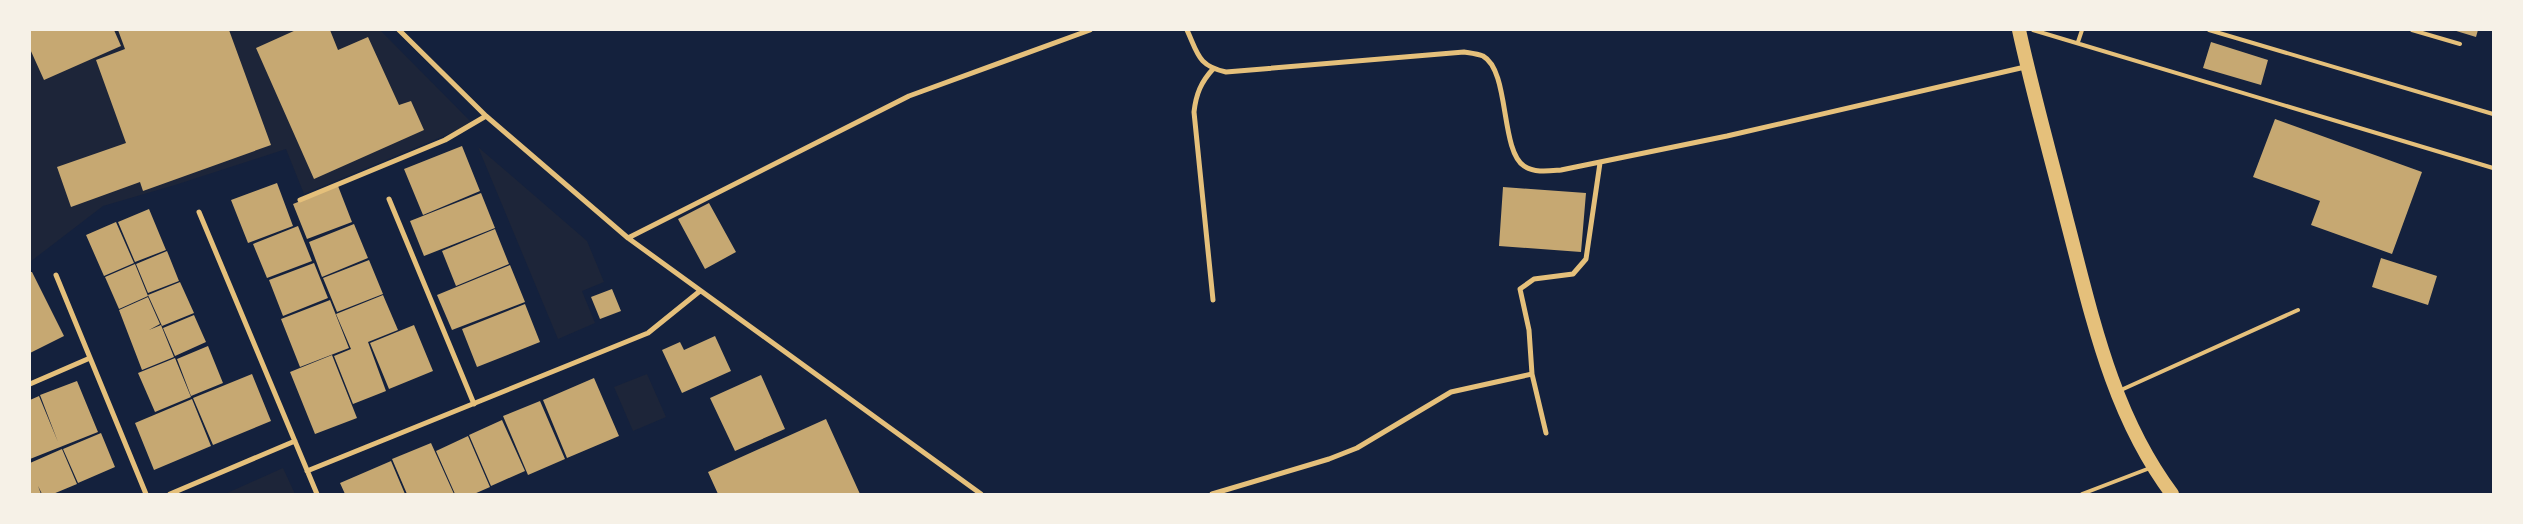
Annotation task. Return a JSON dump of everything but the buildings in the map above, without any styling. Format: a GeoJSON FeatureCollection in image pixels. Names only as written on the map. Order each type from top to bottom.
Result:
{"type":"FeatureCollection","features":[{"type":"Feature","properties":{"kind":"highway"},"geometry":{"type":"LineString","coordinates":[[2018,30],[2098,339],[2116,392],[2152,467],[2172,494]]}},
{"type":"Feature","properties":{"kind":"street"},"geometry":{"type":"LineString","coordinates":[[399,30],[486,116],[628,238],[981,494]]}},
{"type":"Feature","properties":{"kind":"street"},"geometry":{"type":"LineString","coordinates":[[628,238],[908,96],[1090,30]]}},
{"type":"Feature","properties":{"kind":"street"},"geometry":{"type":"LineString","coordinates":[[1187,30],[1203,64],[1213,70],[1226,72],[1464,52],[1484,56],[1495,69],[1513,150],[1522,165],[1539,172],[1600,163],[1726,136],[2027,66]]}},
{"type":"Feature","properties":{"kind":"street"},"geometry":{"type":"LineString","coordinates":[[1213,70],[1204,78],[1196,94],[1194,112],[1213,300]]}},
{"type":"Feature","properties":{"kind":"street"},"geometry":{"type":"LineString","coordinates":[[300,200],[445,140],[486,116]]}},
{"type":"Feature","properties":{"kind":"street"},"geometry":{"type":"LineString","coordinates":[[1546,433],[1532,374],[1529,330],[1520,289],[1534,279],[1573,274],[1586,259],[1600,163]]}},
{"type":"Feature","properties":{"kind":"street"},"geometry":{"type":"LineString","coordinates":[[389,199],[474,404]]}},
{"type":"Feature","properties":{"kind":"street"},"geometry":{"type":"LineString","coordinates":[[198,212],[317,494]]}},
{"type":"Feature","properties":{"kind":"street"},"geometry":{"type":"LineString","coordinates":[[56,275],[146,494]]}},
{"type":"Feature","properties":{"kind":"street"},"geometry":{"type":"LineString","coordinates":[[307,471],[648,333],[700,291]]}},
{"type":"Feature","properties":{"kind":"street"},"geometry":{"type":"LineString","coordinates":[[30,384],[90,358]]}},
{"type":"Feature","properties":{"kind":"street"},"geometry":{"type":"LineString","coordinates":[[1212,494],[1329,459],[1357,448],[1452,392],[1532,374]]}},
{"type":"Feature","properties":{"kind":"street"},"geometry":{"type":"LineString","coordinates":[[170,494],[295,442]]}},
{"type":"Feature","properties":{"kind":"lane"},"geometry":{"type":"LineString","coordinates":[[2033,30],[2493,168]]}},
{"type":"Feature","properties":{"kind":"lane"},"geometry":{"type":"LineString","coordinates":[[2078,42],[2082,30]]}},
{"type":"Feature","properties":{"kind":"lane"},"geometry":{"type":"LineString","coordinates":[[2209,30],[2493,114]]}},
{"type":"Feature","properties":{"kind":"lane"},"geometry":{"type":"LineString","coordinates":[[2412,30],[2460,44]]}},
{"type":"Feature","properties":{"kind":"lane"},"geometry":{"type":"LineString","coordinates":[[2116,392],[2298,310]]}},
{"type":"Feature","properties":{"kind":"lane"},"geometry":{"type":"LineString","coordinates":[[2082,494],[2152,467]]}},
{"type":"Feature","properties":{"kind":"shaded area"},"geometry":{"type":"Polygon","coordinates":[[[30,30],[380,30],[473,124],[304,194],[286,149],[103,206],[30,262],[30,30]]]}},
{"type":"Feature","properties":{"kind":"shaded area"},"geometry":{"type":"Polygon","coordinates":[[[478,147],[587,241],[604,282],[582,291],[595,323],[558,339],[478,147]]]}},
{"type":"Feature","properties":{"kind":"shaded area"},"geometry":{"type":"Polygon","coordinates":[[[647,374],[666,417],[633,431],[614,387],[647,374]]]}},
{"type":"Feature","properties":{"kind":"shaded area"},"geometry":{"type":"Polygon","coordinates":[[[283,468],[295,494],[225,494],[283,468]]]}}]}
